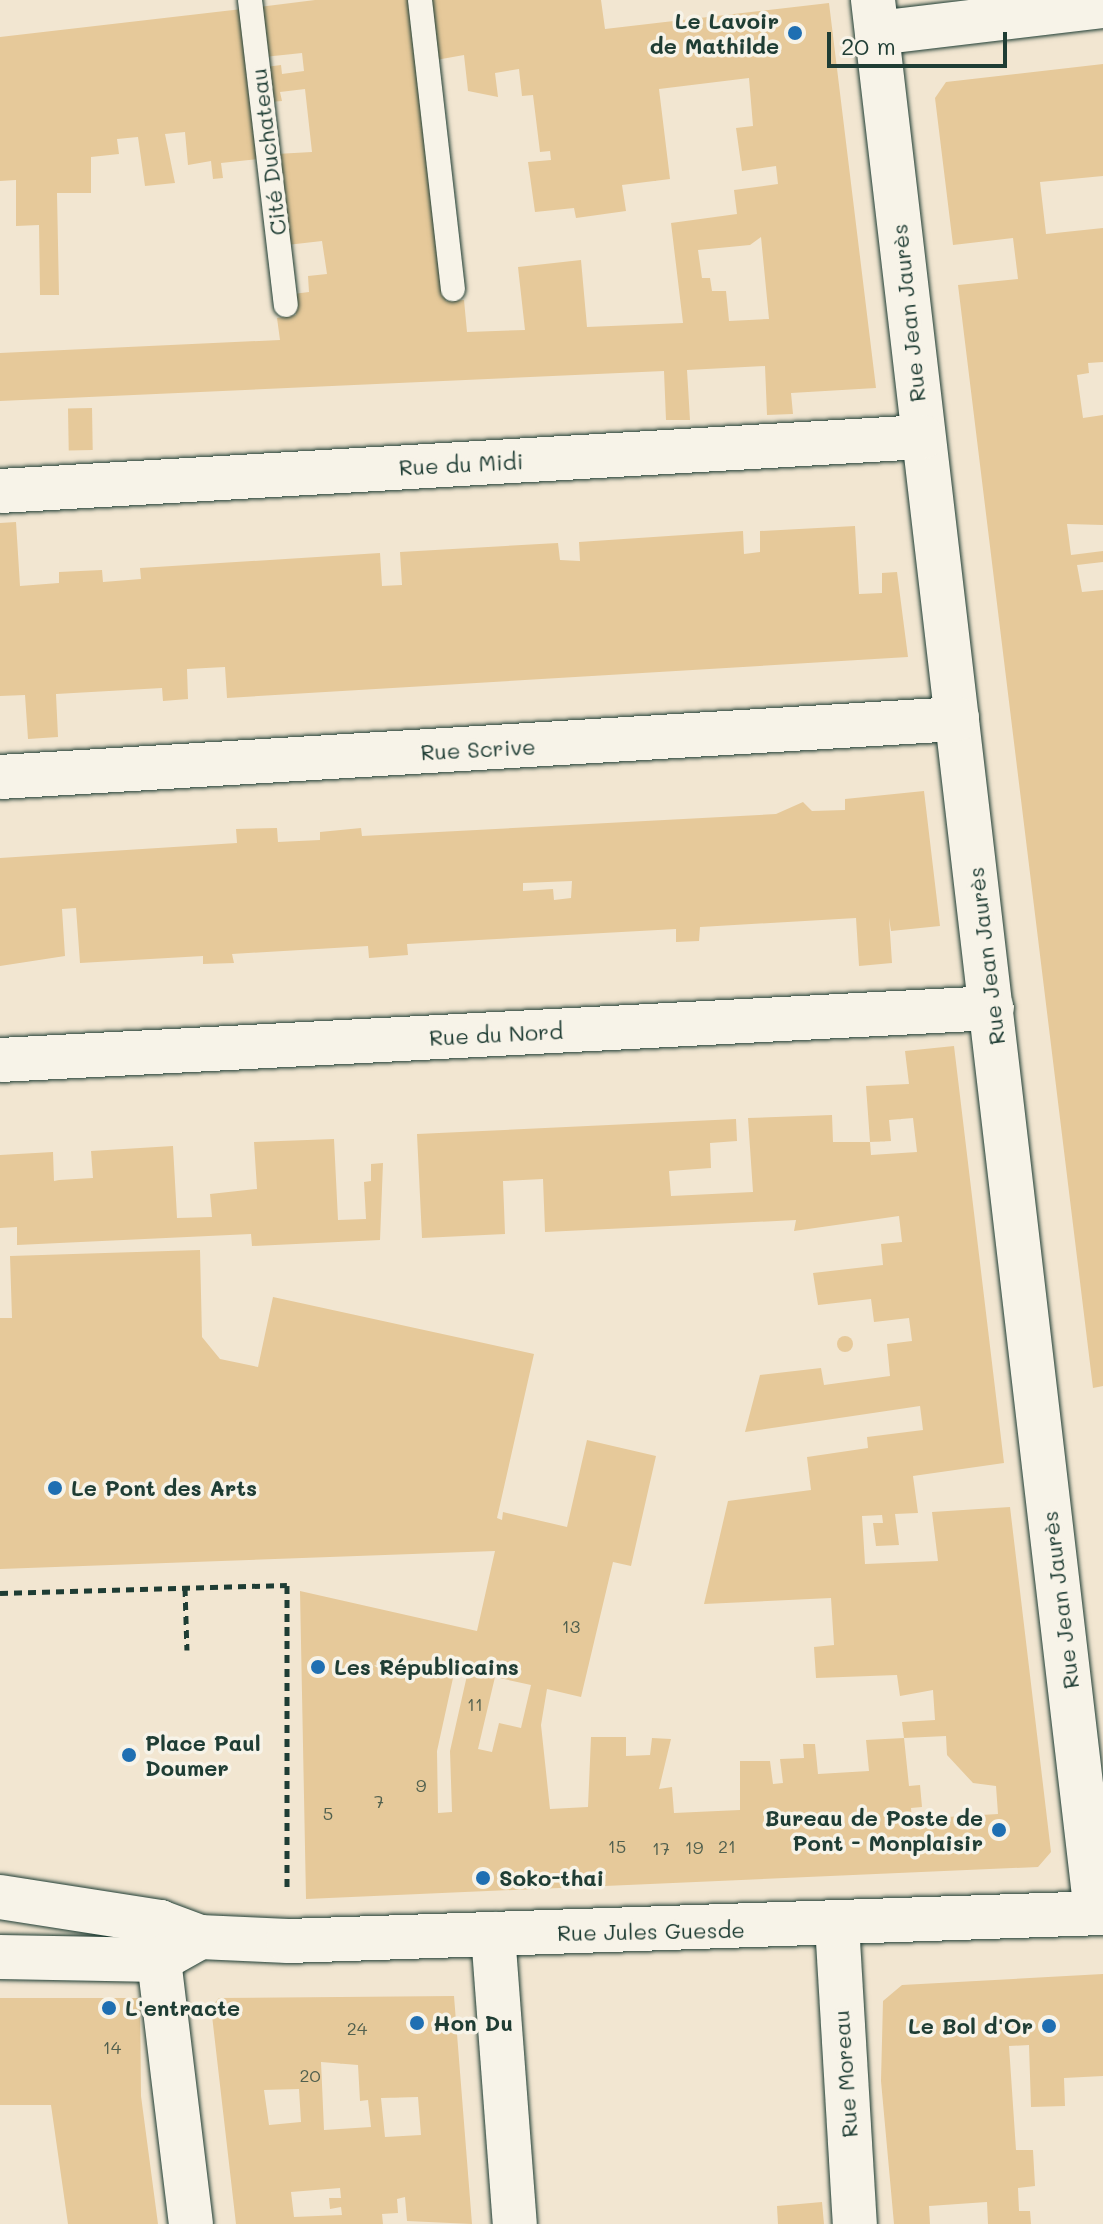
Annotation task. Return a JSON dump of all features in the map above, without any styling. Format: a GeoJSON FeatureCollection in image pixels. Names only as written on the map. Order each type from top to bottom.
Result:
{"type":"FeatureCollection","features":[{"type":"Feature","properties":{"kind":"street"},"geometry":{"type":"LineString","coordinates":[[875,17],[1103,6]]}},
{"type":"Feature","properties":{"kind":"street","name":"Rue Jean Jaurès"},"geometry":{"type":"LineString","coordinates":[[875,17],[922,437],[1100,1913]]}},
{"type":"Feature","properties":{"kind":"street","name":"Rue du Midi"},"geometry":{"type":"LineString","coordinates":[[0,491],[922,437]]}},
{"type":"Feature","properties":{"kind":"street","name":"Rue Scrive"},"geometry":{"type":"LineString","coordinates":[[0,777],[957,719]]}},
{"type":"Feature","properties":{"kind":"street","name":"Rue du Nord"},"geometry":{"type":"LineString","coordinates":[[0,1060],[992,1008]]}},
{"type":"Feature","properties":{"kind":"street","name":"Rue Jules Guesde"},"geometry":{"type":"LineString","coordinates":[[0,1897],[173,1940]]}},
{"type":"Feature","properties":{"kind":"street","name":"Rue Jules Guesde"},"geometry":{"type":"LineString","coordinates":[[0,1957],[173,1940],[288,1941],[1100,1913]]}},
{"type":"Feature","properties":{"kind":"street","name":"Rue Moreau"},"geometry":{"type":"LineString","coordinates":[[837,1924],[855,2224]]}},
{"type":"Feature","properties":{"kind":"street"},"geometry":{"type":"LineString","coordinates":[[493,1934],[515,2224]]}},
{"type":"Feature","properties":{"kind":"street"},"geometry":{"type":"LineString","coordinates":[[173,1940],[191,2224]]}},
{"type":"Feature","properties":{"kind":"lane","name":"Cité Duchateau"},"geometry":{"type":"LineString","coordinates":[[250,0],[286,305]]}},
{"type":"Feature","properties":{"kind":"lane"},"geometry":{"type":"LineString","coordinates":[[420,0],[453,289]]}},
{"type":"Feature","properties":{"kind":"path"},"geometry":{"type":"LineString","coordinates":[[0,1593],[287,1585],[288,1941]]}},
{"type":"Feature","properties":{"kind":"path"},"geometry":{"type":"LineString","coordinates":[[185,1588],[187,1650]]}},
{"type":"Feature","properties":{"kind":"building"},"geometry":{"type":"Polygon","coordinates":[[[315,0],[412,0],[446,301],[464,300],[467,332],[525,330],[518,267],[581,260],[587,327],[683,323],[671,223],[737,214],[734,190],[778,184],[776,166],[742,171],[736,128],[753,126],[749,78],[659,89],[670,179],[622,185],[626,211],[576,218],[574,208],[535,212],[528,162],[551,160],[550,151],[540,152],[533,95],[522,96],[519,69],[495,73],[498,97],[468,91],[464,55],[436,60],[429,0],[601,0],[605,29],[829,3],[876,388],[791,393],[793,414],[767,415],[765,366],[687,370],[690,420],[666,420],[664,371],[0,401],[0,353],[280,340],[277,318],[296,315],[293,294],[309,292],[308,276],[327,274],[322,241],[287,245],[276,154],[312,152],[305,89],[280,92],[282,101],[270,102],[266,67],[281,65],[282,74],[304,71],[302,53],[264,57],[259,7],[315,0]],[[761,237],[750,245],[698,250],[702,278],[710,278],[712,291],[726,291],[729,321],[769,319],[761,237]]]}},
{"type":"Feature","properties":{"kind":"building"},"geometry":{"type":"Polygon","coordinates":[[[242,9],[258,159],[221,163],[223,178],[213,179],[211,161],[188,165],[185,132],[165,134],[175,183],[145,186],[138,137],[117,139],[119,154],[91,157],[91,193],[57,193],[59,295],[40,295],[39,225],[16,226],[16,180],[0,181],[0,37],[242,9]]]}},
{"type":"Feature","properties":{"kind":"building"},"geometry":{"type":"Polygon","coordinates":[[[1103,64],[1103,176],[1040,182],[1046,234],[1103,228],[1103,362],[1088,363],[1089,373],[1077,375],[1083,418],[1103,415],[1103,525],[1067,524],[1071,555],[1103,551],[1103,562],[1077,565],[1082,592],[1103,590],[1103,1386],[1093,1388],[958,285],[1018,279],[1013,238],[953,245],[935,98],[946,82],[1103,64]]]}},
{"type":"Feature","properties":{"kind":"building"},"geometry":{"type":"Polygon","coordinates":[[[68,408],[92,408],[93,450],[69,450],[68,408]]]}},
{"type":"Feature","properties":{"kind":"building"},"geometry":{"type":"Polygon","coordinates":[[[16,522],[20,586],[59,583],[59,572],[102,570],[103,582],[141,579],[140,568],[380,553],[382,586],[402,585],[400,552],[558,543],[560,560],[580,561],[579,542],[743,531],[744,554],[760,552],[760,531],[855,526],[859,594],[882,593],[882,573],[897,572],[908,657],[227,698],[225,667],[187,669],[188,699],[163,701],[162,688],[56,694],[58,737],[28,739],[25,695],[0,696],[0,523],[16,522]]]}},
{"type":"Feature","properties":{"kind":"building"},"geometry":{"type":"Polygon","coordinates":[[[924,791],[940,926],[891,931],[889,918],[892,963],[859,966],[856,918],[700,927],[699,941],[676,942],[676,929],[407,944],[408,955],[369,958],[368,946],[232,954],[234,963],[203,964],[203,956],[80,963],[76,908],[62,909],[65,956],[0,966],[0,858],[237,843],[236,829],[277,828],[278,842],[320,840],[320,832],[361,828],[362,836],[776,814],[803,802],[812,811],[845,810],[845,799],[924,791]],[[572,881],[523,883],[523,891],[553,889],[554,900],[571,898],[572,881]]]}},
{"type":"Feature","properties":{"kind":"building"},"geometry":{"type":"Polygon","coordinates":[[[954,1046],[1004,1463],[913,1476],[918,1513],[895,1514],[899,1545],[876,1546],[873,1523],[883,1523],[882,1515],[862,1516],[865,1564],[938,1561],[932,1512],[1010,1507],[1051,1852],[1038,1867],[306,1899],[300,1591],[477,1631],[495,1551],[0,1569],[0,1318],[12,1318],[10,1256],[200,1250],[202,1337],[220,1359],[258,1367],[273,1297],[534,1354],[497,1518],[502,1520],[503,1512],[567,1527],[587,1440],[656,1456],[631,1566],[613,1562],[581,1697],[547,1689],[541,1725],[550,1809],[588,1807],[591,1737],[626,1737],[626,1756],[650,1755],[652,1738],[671,1739],[659,1789],[672,1787],[674,1813],[740,1810],[740,1761],[770,1761],[773,1784],[783,1783],[780,1759],[804,1758],[803,1744],[815,1744],[818,1774],[869,1771],[866,1740],[904,1738],[902,1722],[935,1720],[933,1690],[900,1696],[897,1675],[816,1678],[814,1647],[834,1645],[831,1598],[704,1604],[728,1501],[811,1490],[807,1457],[868,1448],[867,1437],[923,1430],[920,1406],[745,1432],[760,1375],[821,1368],[824,1385],[890,1376],[887,1344],[912,1341],[909,1318],[874,1322],[871,1299],[818,1305],[813,1273],[883,1265],[881,1244],[902,1242],[899,1216],[794,1231],[796,1220],[545,1232],[543,1179],[503,1181],[505,1234],[422,1238],[417,1134],[736,1119],[737,1141],[710,1143],[711,1168],[669,1171],[671,1196],[753,1192],[748,1118],[832,1115],[833,1142],[870,1142],[866,1086],[909,1084],[905,1051],[954,1046]],[[913,1118],[889,1120],[891,1141],[870,1142],[871,1155],[917,1152],[913,1118]],[[455,1669],[437,1751],[438,1813],[452,1812],[450,1751],[468,1671],[455,1669]],[[495,1677],[478,1749],[492,1752],[499,1723],[521,1728],[531,1685],[495,1677]],[[946,1736],[904,1738],[909,1786],[920,1785],[922,1807],[911,1808],[912,1819],[998,1814],[996,1786],[973,1783],[947,1755],[946,1736]]]}},
{"type":"Feature","properties":{"kind":"building"},"geometry":{"type":"Polygon","coordinates":[[[334,1139],[338,1220],[366,1219],[364,1182],[371,1181],[371,1164],[383,1163],[380,1240],[252,1246],[251,1234],[17,1245],[17,1227],[0,1228],[0,1155],[53,1152],[54,1181],[93,1178],[91,1151],[173,1146],[177,1218],[212,1217],[210,1194],[257,1189],[254,1142],[334,1139]]]}},
{"type":"Feature","properties":{"kind":"building"},"geometry":{"type":"Polygon","coordinates":[[[842,1336],[848,1336],[853,1344],[851,1350],[842,1352],[837,1347],[837,1341],[842,1336]]]}},
{"type":"Feature","properties":{"kind":"building"},"geometry":{"type":"Polygon","coordinates":[[[1103,1974],[1103,2076],[1064,2078],[1065,2106],[1031,2107],[1029,2045],[1009,2046],[1016,2150],[1033,2150],[1035,2186],[1018,2188],[1019,2211],[1030,2211],[1031,2224],[988,2224],[987,2202],[929,2206],[930,2224],[894,2224],[881,2081],[883,2001],[902,1985],[1103,1974]]]}},
{"type":"Feature","properties":{"kind":"building"},"geometry":{"type":"Polygon","coordinates":[[[454,1996],[472,2224],[407,2221],[405,2197],[397,2199],[398,2213],[382,2214],[383,2224],[236,2224],[211,2007],[219,1998],[454,1996]],[[321,2062],[324,2130],[371,2127],[368,2100],[360,2101],[358,2065],[321,2062]],[[299,2089],[264,2090],[269,2125],[301,2122],[299,2089]],[[418,2097],[381,2098],[385,2137],[421,2135],[418,2097]],[[340,2188],[291,2192],[294,2217],[342,2215],[341,2207],[330,2209],[329,2198],[341,2198],[340,2188]]]}},
{"type":"Feature","properties":{"kind":"building"},"geometry":{"type":"Polygon","coordinates":[[[0,1998],[140,1998],[141,2096],[158,2224],[68,2224],[51,2105],[0,2105],[0,1998]]]}},
{"type":"Feature","properties":{"kind":"building"},"geometry":{"type":"Polygon","coordinates":[[[822,2202],[824,2224],[778,2224],[777,2206],[822,2202]]]}},
{"type":"Feature","properties":{"kind":"place","name":"Le Lavoir de Mathilde"},"geometry":{"type":"Point","coordinates":[795,33]}},
{"type":"Feature","properties":{"kind":"place","name":"Le Pont des Arts"},"geometry":{"type":"Point","coordinates":[55,1488]}},
{"type":"Feature","properties":{"kind":"place","name":"Les Républicains"},"geometry":{"type":"Point","coordinates":[318,1667]}},
{"type":"Feature","properties":{"kind":"place","name":"Place Paul Doumer"},"geometry":{"type":"Point","coordinates":[129,1755]}},
{"type":"Feature","properties":{"kind":"place","name":"Bureau de Poste de Pont - Monplaisir"},"geometry":{"type":"Point","coordinates":[999,1830]}},
{"type":"Feature","properties":{"kind":"place","name":"Soko-thai"},"geometry":{"type":"Point","coordinates":[483,1878]}},
{"type":"Feature","properties":{"kind":"place","name":"L'entracte"},"geometry":{"type":"Point","coordinates":[109,2008]}},
{"type":"Feature","properties":{"kind":"place","name":"Hon Du"},"geometry":{"type":"Point","coordinates":[417,2023]}},
{"type":"Feature","properties":{"kind":"place","name":"Le Bol d'Or"},"geometry":{"type":"Point","coordinates":[1049,2026]}}]}
